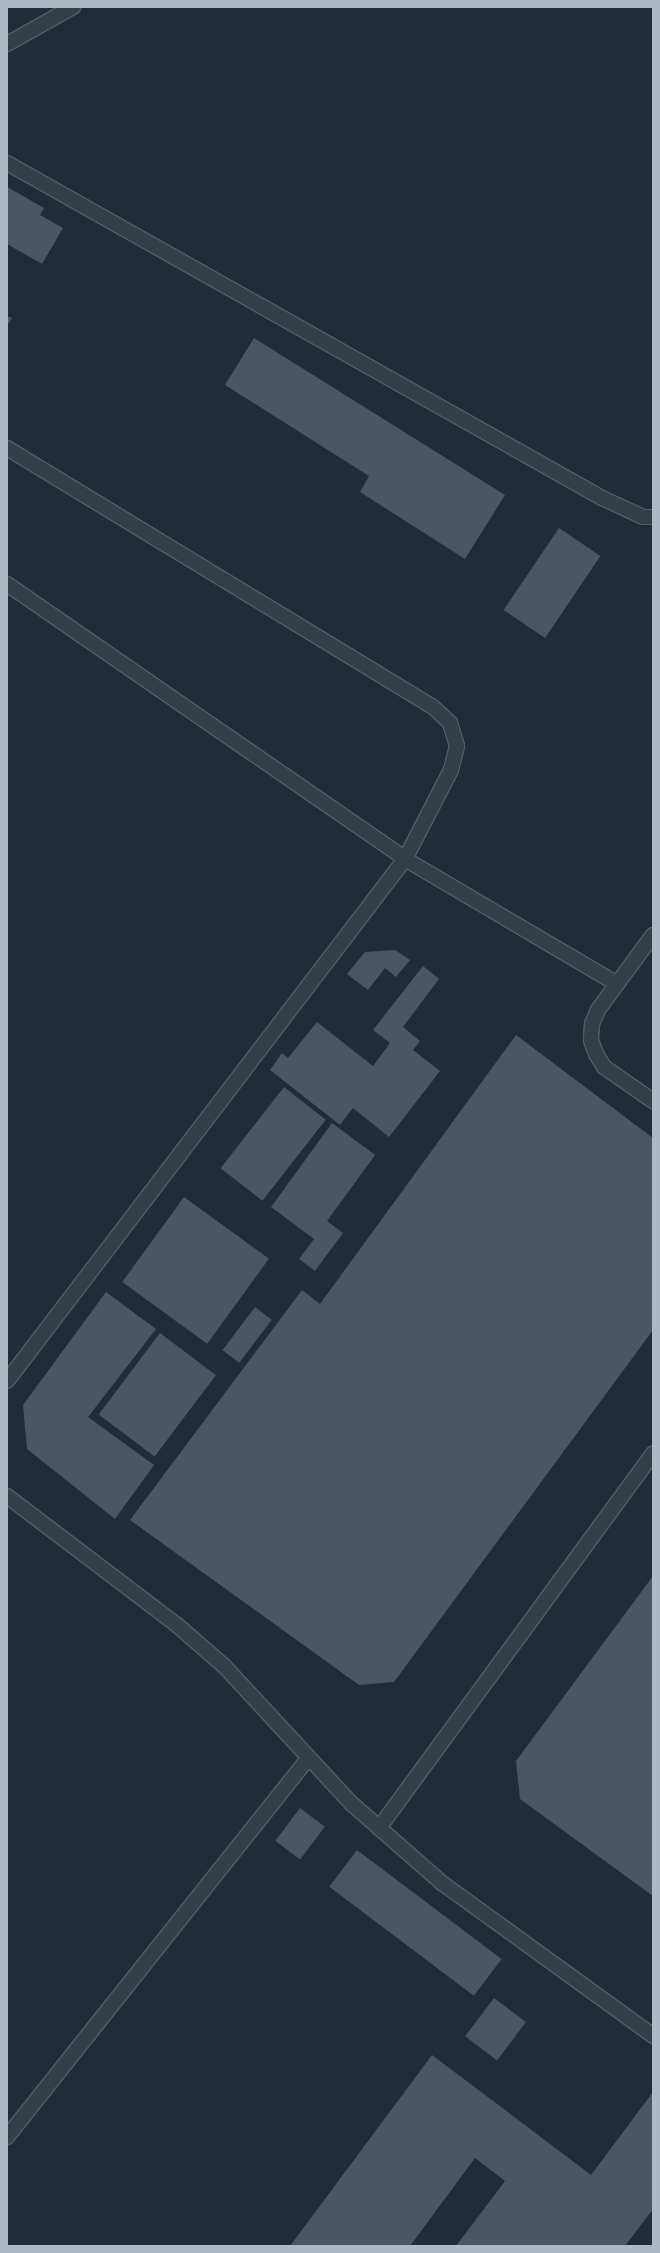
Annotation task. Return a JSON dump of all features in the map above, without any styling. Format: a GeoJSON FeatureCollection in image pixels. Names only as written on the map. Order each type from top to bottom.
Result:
{"type":"FeatureCollection","features":[{"type":"Feature","properties":{"kind":"lane"},"geometry":{"type":"LineString","coordinates":[[7,44],[73,7]]}},
{"type":"Feature","properties":{"kind":"lane"},"geometry":{"type":"LineString","coordinates":[[7,163],[602,498],[643,516],[653,517]]}},
{"type":"Feature","properties":{"kind":"lane"},"geometry":{"type":"LineString","coordinates":[[7,448],[443,713],[456,734],[456,759],[405,859],[7,1381]]}},
{"type":"Feature","properties":{"kind":"lane"},"geometry":{"type":"LineString","coordinates":[[7,584],[405,859],[617,984]]}},
{"type":"Feature","properties":{"kind":"lane"},"geometry":{"type":"LineString","coordinates":[[653,935],[598,1010],[592,1024],[593,1047],[604,1067],[653,1101]]}},
{"type":"Feature","properties":{"kind":"lane"},"geometry":{"type":"LineString","coordinates":[[379,1828],[653,1454]]}},
{"type":"Feature","properties":{"kind":"lane"},"geometry":{"type":"LineString","coordinates":[[7,1496],[177,1625],[224,1666],[267,1710],[308,1758],[379,1828],[442,1883],[653,2036]]}},
{"type":"Feature","properties":{"kind":"lane"},"geometry":{"type":"LineString","coordinates":[[7,2137],[308,1758]]}},
{"type":"Feature","properties":{"kind":"building"},"geometry":{"type":"Polygon","coordinates":[[[7,187],[44,208],[40,215],[63,228],[42,264],[7,244],[7,187]]]}},
{"type":"Feature","properties":{"kind":"building"},"geometry":{"type":"Polygon","coordinates":[[[7,316],[12,318],[7,326],[7,316]]]}},
{"type":"Feature","properties":{"kind":"building"},"geometry":{"type":"Polygon","coordinates":[[[254,338],[505,495],[465,559],[360,492],[369,476],[225,385],[254,338]]]}},
{"type":"Feature","properties":{"kind":"building"},"geometry":{"type":"Polygon","coordinates":[[[559,528],[600,556],[545,638],[504,610],[559,528]]]}},
{"type":"Feature","properties":{"kind":"building"},"geometry":{"type":"Polygon","coordinates":[[[395,950],[410,960],[396,977],[385,968],[368,990],[347,974],[365,952],[395,950]]]}},
{"type":"Feature","properties":{"kind":"building"},"geometry":{"type":"Polygon","coordinates":[[[423,966],[439,979],[403,1027],[420,1041],[413,1050],[440,1071],[389,1137],[353,1108],[340,1125],[270,1070],[282,1053],[288,1058],[317,1022],[373,1066],[390,1043],[373,1030],[423,966]]]}},
{"type":"Feature","properties":{"kind":"building"},"geometry":{"type":"Polygon","coordinates":[[[516,1035],[653,1138],[653,1330],[394,1682],[359,1685],[130,1520],[302,1290],[320,1304],[516,1035]]]}},
{"type":"Feature","properties":{"kind":"building"},"geometry":{"type":"Polygon","coordinates":[[[284,1087],[326,1120],[262,1201],[221,1168],[284,1087]]]}},
{"type":"Feature","properties":{"kind":"building"},"geometry":{"type":"Polygon","coordinates":[[[332,1123],[375,1155],[327,1221],[343,1233],[315,1271],[299,1259],[314,1239],[271,1207],[332,1123]]]}},
{"type":"Feature","properties":{"kind":"building"},"geometry":{"type":"Polygon","coordinates":[[[184,1197],[269,1259],[207,1344],[122,1282],[184,1197]]]}},
{"type":"Feature","properties":{"kind":"building"},"geometry":{"type":"Polygon","coordinates":[[[106,1292],[156,1329],[88,1417],[154,1465],[115,1519],[27,1449],[23,1405],[106,1292]]]}},
{"type":"Feature","properties":{"kind":"building"},"geometry":{"type":"Polygon","coordinates":[[[255,1307],[272,1320],[239,1363],[223,1350],[255,1307]]]}},
{"type":"Feature","properties":{"kind":"building"},"geometry":{"type":"Polygon","coordinates":[[[160,1333],[216,1375],[155,1457],[99,1414],[160,1333]]]}},
{"type":"Feature","properties":{"kind":"building"},"geometry":{"type":"Polygon","coordinates":[[[653,1576],[653,1896],[520,1799],[516,1761],[653,1576]]]}},
{"type":"Feature","properties":{"kind":"building"},"geometry":{"type":"Polygon","coordinates":[[[300,1808],[325,1827],[300,1859],[275,1841],[300,1808]]]}},
{"type":"Feature","properties":{"kind":"building"},"geometry":{"type":"Polygon","coordinates":[[[357,1850],[502,1959],[474,1996],[329,1887],[357,1850]]]}},
{"type":"Feature","properties":{"kind":"building"},"geometry":{"type":"Polygon","coordinates":[[[494,1998],[526,2022],[497,2060],[465,2036],[494,1998]]]}},
{"type":"Feature","properties":{"kind":"building"},"geometry":{"type":"Polygon","coordinates":[[[432,2055],[591,2175],[653,2092],[653,2209],[625,2246],[456,2246],[505,2181],[475,2158],[410,2246],[290,2246],[432,2055]]]}}]}
